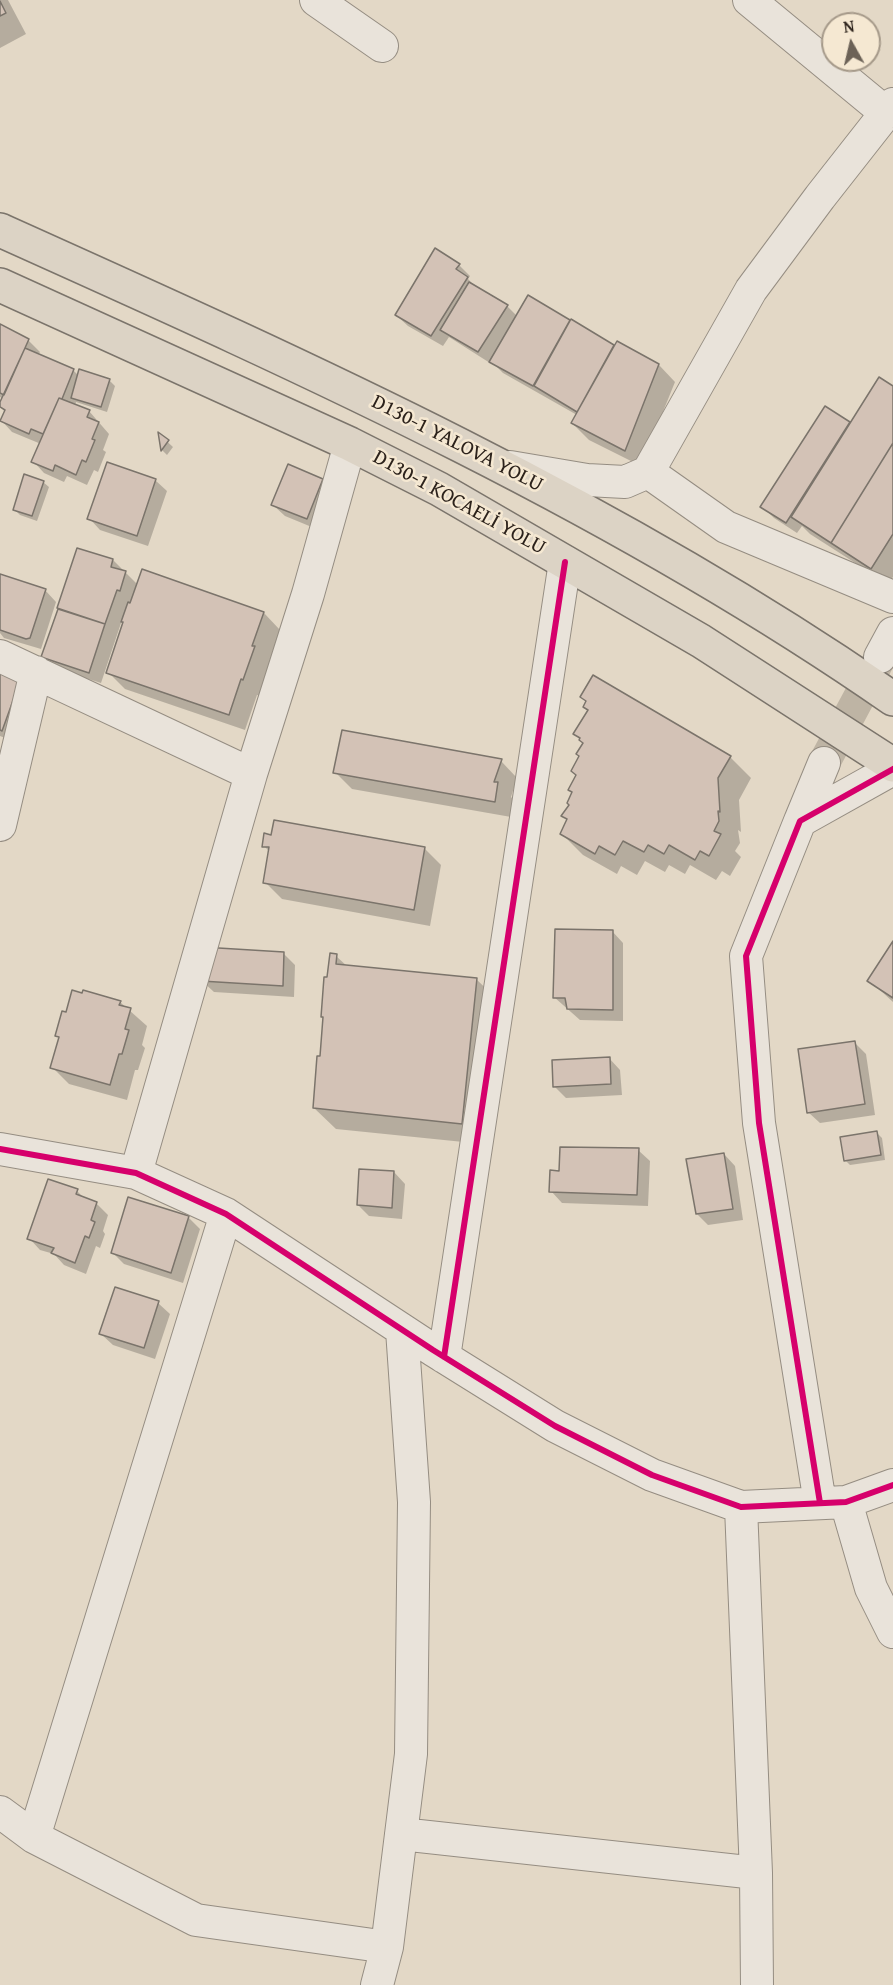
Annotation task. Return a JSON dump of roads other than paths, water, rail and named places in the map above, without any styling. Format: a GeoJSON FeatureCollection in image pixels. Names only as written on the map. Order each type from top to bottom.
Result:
{"type":"FeatureCollection","features":[{"type":"Feature","properties":{"kind":"highway","name":"D130-1 YALOVA YOLU"},"geometry":{"type":"LineString","coordinates":[[0,230],[284,358],[570,501],[747,603],[893,699]]}},
{"type":"Feature","properties":{"kind":"highway","name":"D130-1 KOCAELİ YOLU"},"geometry":{"type":"LineString","coordinates":[[0,285],[351,444],[439,489],[701,641],[893,767]]}},
{"type":"Feature","properties":{"kind":"street"},"geometry":{"type":"LineString","coordinates":[[316,0],[382,46]]}},
{"type":"Feature","properties":{"kind":"street"},"geometry":{"type":"LineString","coordinates":[[502,466],[586,480],[625,482],[648,472],[751,290],[889,108],[748,0]]}},
{"type":"Feature","properties":{"kind":"street"},"geometry":{"type":"LineString","coordinates":[[136,1173],[251,774],[308,594],[351,444]]}},
{"type":"Feature","properties":{"kind":"street"},"geometry":{"type":"LineString","coordinates":[[648,472],[726,527],[893,597]]}},
{"type":"Feature","properties":{"kind":"street"},"geometry":{"type":"LineString","coordinates":[[444,1357],[565,562]]}},
{"type":"Feature","properties":{"kind":"street"},"geometry":{"type":"LineString","coordinates":[[0,656],[251,774]]}},
{"type":"Feature","properties":{"kind":"street"},"geometry":{"type":"LineString","coordinates":[[0,825],[36,672]]}},
{"type":"Feature","properties":{"kind":"street"},"geometry":{"type":"LineString","coordinates":[[824,763],[746,956],[759,1123],[833,1503],[893,1632]]}},
{"type":"Feature","properties":{"kind":"street"},"geometry":{"type":"LineString","coordinates":[[800,820],[893,767]]}},
{"type":"Feature","properties":{"kind":"street"},"geometry":{"type":"LineString","coordinates":[[0,1149],[136,1173],[226,1214],[402,1330],[555,1426],[642,1470],[741,1507],[833,1503],[893,1485]]}},
{"type":"Feature","properties":{"kind":"street"},"geometry":{"type":"LineString","coordinates":[[34,1837],[226,1214]]}},
{"type":"Feature","properties":{"kind":"street"},"geometry":{"type":"LineString","coordinates":[[377,1985],[387,1947],[411,1754],[414,1502],[402,1330]]}},
{"type":"Feature","properties":{"kind":"street"},"geometry":{"type":"LineString","coordinates":[[741,1507],[756,1873],[757,1985]]}},
{"type":"Feature","properties":{"kind":"street"},"geometry":{"type":"LineString","coordinates":[[0,1812],[34,1837],[196,1920],[387,1947]]}},
{"type":"Feature","properties":{"kind":"street"},"geometry":{"type":"LineString","coordinates":[[401,1834],[756,1873]]}},
{"type":"Feature","properties":{"kind":"tunnel"},"geometry":{"type":"LineString","coordinates":[[824,763],[880,658]]}}]}
